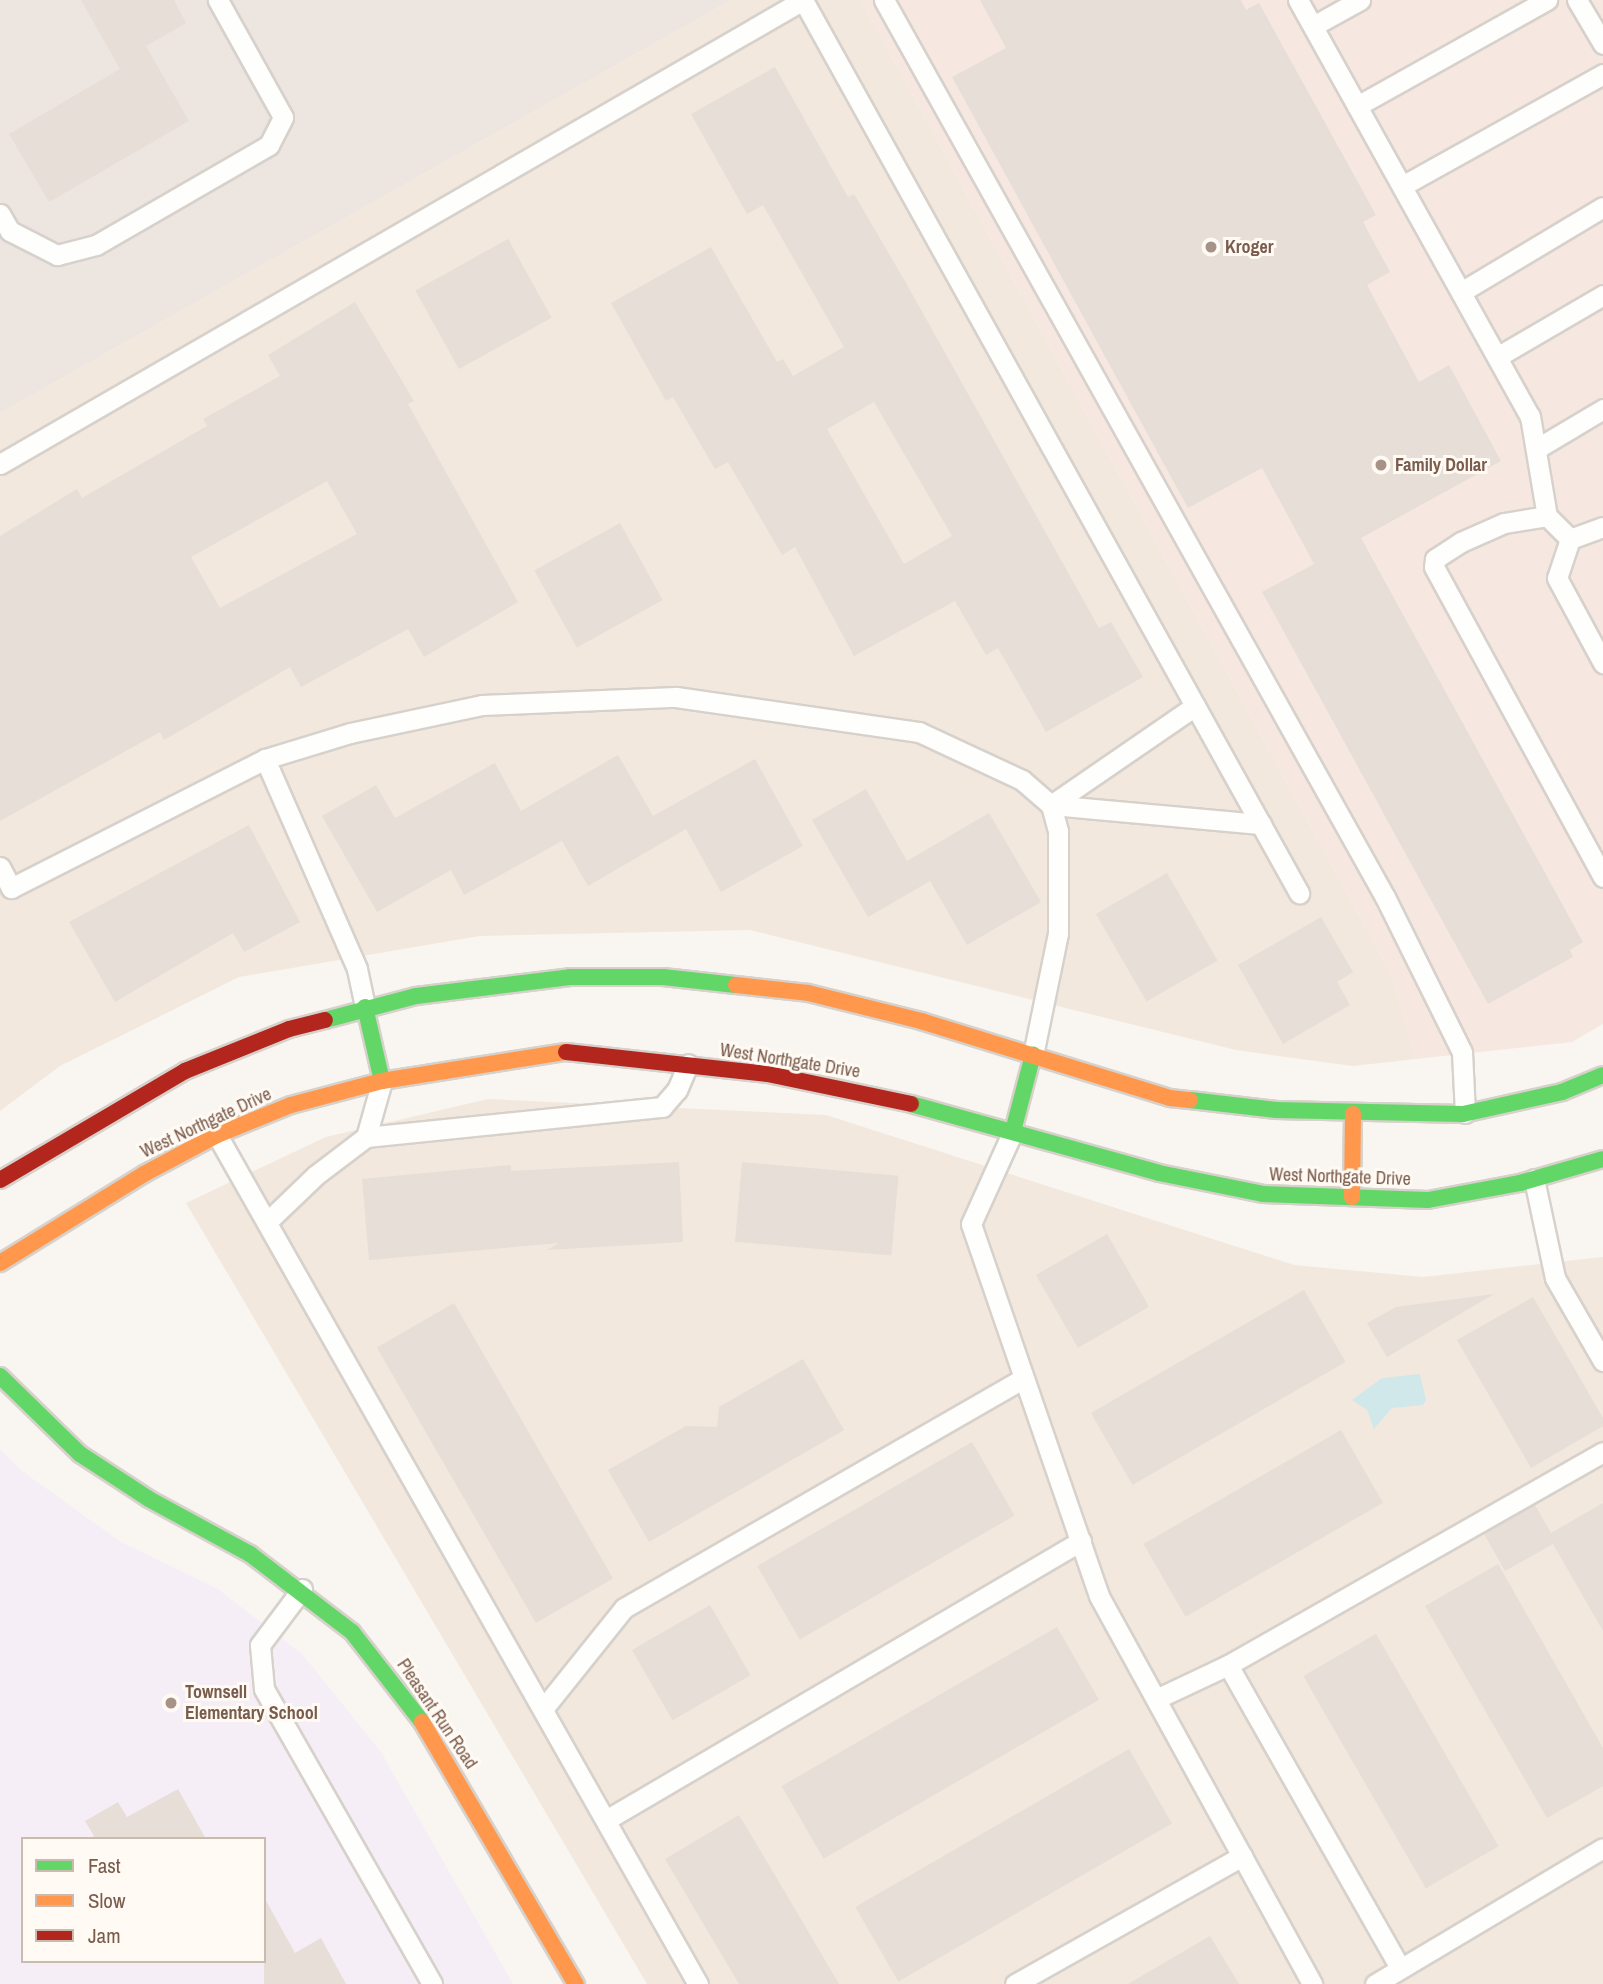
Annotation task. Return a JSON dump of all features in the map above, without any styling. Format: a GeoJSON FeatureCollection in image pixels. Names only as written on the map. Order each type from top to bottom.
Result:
{"type":"FeatureCollection","features":[{"type":"Feature","properties":{"kind":"main road"},"geometry":{"type":"LineString","coordinates":[[0,1180],[109,1112],[185,1071],[289,1029],[365,1006],[480,986],[570,977],[663,977],[808,993],[1032,1055],[1170,1098],[1353,1114],[1465,1113],[1562,1092],[1603,1075]]}},
{"type":"Feature","properties":{"kind":"main road"},"geometry":{"type":"LineString","coordinates":[[365,1006],[382,1081]]}},
{"type":"Feature","properties":{"kind":"main road","name":"West Northgate Drive"},"geometry":{"type":"LineString","coordinates":[[0,1263],[89,1205],[217,1135],[291,1105],[382,1081],[574,1051],[688,1064],[887,1097],[1159,1174],[1263,1194],[1427,1200],[1534,1179],[1603,1159]]}},
{"type":"Feature","properties":{"kind":"main road"},"geometry":{"type":"LineString","coordinates":[[1013,1131],[1032,1055]]}},
{"type":"Feature","properties":{"kind":"main road"},"geometry":{"type":"LineString","coordinates":[[1352,1197],[1353,1114]]}},
{"type":"Feature","properties":{"kind":"main road","name":"Pleasant Run Road"},"geometry":{"type":"LineString","coordinates":[[0,1376],[80,1454],[302,1589],[352,1632],[412,1703],[576,1984]]}},
{"type":"Feature","properties":{"kind":"lane"},"geometry":{"type":"LineString","coordinates":[[0,214],[10,231],[57,255],[83,248],[269,145],[283,117],[218,0]]}},
{"type":"Feature","properties":{"kind":"lane"},"geometry":{"type":"LineString","coordinates":[[0,464],[803,0],[1299,893]]}},
{"type":"Feature","properties":{"kind":"lane"},"geometry":{"type":"LineString","coordinates":[[884,0],[1385,897],[1462,1052],[1465,1113]]}},
{"type":"Feature","properties":{"kind":"lane"},"geometry":{"type":"LineString","coordinates":[[1298,0],[1530,416],[1547,516],[1570,539]]}},
{"type":"Feature","properties":{"kind":"lane"},"geometry":{"type":"LineString","coordinates":[[1313,26],[1360,0]]}},
{"type":"Feature","properties":{"kind":"lane"},"geometry":{"type":"LineString","coordinates":[[1357,106],[1547,0]]}},
{"type":"Feature","properties":{"kind":"lane"},"geometry":{"type":"LineString","coordinates":[[1577,0],[1603,44]]}},
{"type":"Feature","properties":{"kind":"lane"},"geometry":{"type":"LineString","coordinates":[[1402,186],[1603,74]]}},
{"type":"Feature","properties":{"kind":"lane"},"geometry":{"type":"LineString","coordinates":[[1461,292],[1603,207]]}},
{"type":"Feature","properties":{"kind":"lane"},"geometry":{"type":"LineString","coordinates":[[1497,357],[1603,295]]}},
{"type":"Feature","properties":{"kind":"lane"},"geometry":{"type":"LineString","coordinates":[[1535,449],[1603,409]]}},
{"type":"Feature","properties":{"kind":"lane"},"geometry":{"type":"LineString","coordinates":[[1547,516],[1504,523],[1461,542],[1435,559],[1434,567],[1603,877]]}},
{"type":"Feature","properties":{"kind":"lane"},"geometry":{"type":"LineString","coordinates":[[1570,539],[1603,527]]}},
{"type":"Feature","properties":{"kind":"lane"},"geometry":{"type":"LineString","coordinates":[[1570,539],[1557,578],[1596,634],[1603,663]]}},
{"type":"Feature","properties":{"kind":"lane"},"geometry":{"type":"LineString","coordinates":[[0,867],[11,888],[265,759],[350,733],[482,705],[676,697],[919,732],[1022,780],[1051,805],[1058,831],[1058,933],[1032,1055]]}},
{"type":"Feature","properties":{"kind":"lane"},"geometry":{"type":"LineString","coordinates":[[1051,805],[1195,706]]}},
{"type":"Feature","properties":{"kind":"lane"},"geometry":{"type":"LineString","coordinates":[[265,759],[357,969],[365,1006]]}},
{"type":"Feature","properties":{"kind":"lane"},"geometry":{"type":"LineString","coordinates":[[1051,805],[1261,824]]}},
{"type":"Feature","properties":{"kind":"lane"},"geometry":{"type":"LineString","coordinates":[[267,1222],[316,1175],[366,1137],[662,1107],[677,1090],[688,1064]]}},
{"type":"Feature","properties":{"kind":"lane"},"geometry":{"type":"LineString","coordinates":[[366,1137],[382,1081]]}},
{"type":"Feature","properties":{"kind":"lane"},"geometry":{"type":"LineString","coordinates":[[1013,1131],[971,1224],[1099,1596],[1312,1984]]}},
{"type":"Feature","properties":{"kind":"lane"},"geometry":{"type":"LineString","coordinates":[[217,1135],[698,1984]]}},
{"type":"Feature","properties":{"kind":"lane"},"geometry":{"type":"LineString","coordinates":[[1534,1179],[1555,1278],[1603,1361]]}},
{"type":"Feature","properties":{"kind":"lane"},"geometry":{"type":"LineString","coordinates":[[543,1709],[624,1608],[1024,1378]]}},
{"type":"Feature","properties":{"kind":"lane"},"geometry":{"type":"LineString","coordinates":[[1156,1699],[1228,1665],[1603,1452]]}},
{"type":"Feature","properties":{"kind":"lane"},"geometry":{"type":"LineString","coordinates":[[606,1820],[1081,1541]]}},
{"type":"Feature","properties":{"kind":"lane"},"geometry":{"type":"LineString","coordinates":[[302,1589],[260,1646],[264,1689],[432,1984]]}},
{"type":"Feature","properties":{"kind":"lane"},"geometry":{"type":"LineString","coordinates":[[1228,1665],[1399,1966]]}},
{"type":"Feature","properties":{"kind":"lane"},"geometry":{"type":"LineString","coordinates":[[1375,1984],[1399,1966],[1603,1848]]}},
{"type":"Feature","properties":{"kind":"lane"},"geometry":{"type":"LineString","coordinates":[[1016,1984],[1242,1856]]}},
{"type":"Feature","properties":{"kind":"shaded area"},"geometry":{"type":"Polygon","coordinates":[[[0,0],[731,0],[0,413],[0,0]]]}},
{"type":"Feature","properties":{"kind":"shaded area"},"geometry":{"type":"Polygon","coordinates":[[[731,0],[861,0],[1391,974],[1416,1059],[1353,1066],[1236,1050],[750,930],[479,936],[239,977],[60,1066],[0,1111],[0,413],[731,0]]]}},
{"type":"Feature","properties":{"kind":"shaded area"},"geometry":{"type":"Polygon","coordinates":[[[861,0],[1603,0],[1603,1024],[1572,1042],[1416,1059],[1391,974],[861,0]]]}},
{"type":"Feature","properties":{"kind":"shaded area"},"geometry":{"type":"Polygon","coordinates":[[[488,1099],[826,1115],[1294,1265],[1423,1277],[1603,1257],[1603,1984],[647,1984],[186,1203],[326,1137],[488,1099]]]}},
{"type":"Feature","properties":{"kind":"shaded area","name":"Townsell Elementary School"},"geometry":{"type":"Polygon","coordinates":[[[0,1449],[22,1471],[121,1542],[218,1589],[302,1654],[381,1752],[513,1984],[0,1984],[0,1449]]]}},
{"type":"Feature","properties":{"kind":"water"},"geometry":{"type":"Polygon","coordinates":[[[1420,1374],[1426,1400],[1423,1405],[1392,1408],[1374,1429],[1367,1410],[1352,1400],[1382,1378],[1420,1374]]]}},
{"type":"Feature","properties":{"kind":"building"},"geometry":{"type":"Polygon","coordinates":[[[81,0],[174,0],[186,23],[146,46],[189,121],[49,202],[9,134],[120,69],[81,0]]]}},
{"type":"Feature","properties":{"kind":"building","name":"Kroger"},"geometry":{"type":"Polygon","coordinates":[[[980,0],[1241,0],[1246,10],[1259,3],[1376,215],[1363,222],[1390,272],[1367,285],[1419,382],[1449,365],[1501,461],[1361,538],[1583,942],[1570,950],[1573,957],[1488,1004],[1262,592],[1314,564],[1262,468],[1188,508],[952,77],[1006,48],[980,0]]]}},
{"type":"Feature","properties":{"kind":"building"},"geometry":{"type":"Polygon","coordinates":[[[775,67],[848,197],[854,194],[906,283],[1099,628],[1111,622],[1143,677],[1046,732],[998,648],[986,655],[955,601],[854,656],[795,547],[782,555],[728,462],[715,469],[673,397],[666,401],[611,303],[711,247],[777,362],[783,359],[793,376],[844,347],[763,205],[747,214],[691,114],[775,67]],[[874,402],[827,429],[904,564],[952,536],[874,402]]]}},
{"type":"Feature","properties":{"kind":"building"},"geometry":{"type":"Polygon","coordinates":[[[508,239],[552,318],[459,369],[415,290],[508,239]]]}},
{"type":"Feature","properties":{"kind":"building"},"geometry":{"type":"Polygon","coordinates":[[[355,302],[414,401],[408,404],[518,602],[424,657],[408,629],[301,687],[290,667],[164,740],[160,732],[0,821],[0,536],[77,489],[82,498],[207,426],[203,419],[280,376],[268,355],[355,302]],[[327,481],[191,557],[220,608],[357,534],[327,481]]]}},
{"type":"Feature","properties":{"kind":"building"},"geometry":{"type":"Polygon","coordinates":[[[620,523],[663,600],[577,647],[534,571],[620,523]]]}},
{"type":"Feature","properties":{"kind":"building"},"geometry":{"type":"Polygon","coordinates":[[[618,755],[653,816],[755,759],[803,846],[721,892],[686,829],[588,886],[562,841],[464,895],[451,870],[377,912],[322,816],[376,785],[395,818],[495,763],[521,811],[618,755]]]}},
{"type":"Feature","properties":{"kind":"building"},"geometry":{"type":"Polygon","coordinates":[[[866,789],[907,861],[989,813],[1041,902],[967,945],[930,881],[868,917],[812,820],[866,789]]]}},
{"type":"Feature","properties":{"kind":"building"},"geometry":{"type":"Polygon","coordinates":[[[249,825],[300,922],[244,952],[233,933],[115,1002],[69,922],[249,825]]]}},
{"type":"Feature","properties":{"kind":"building"},"geometry":{"type":"Polygon","coordinates":[[[1167,873],[1218,960],[1146,1001],[1096,914],[1167,873]]]}},
{"type":"Feature","properties":{"kind":"building"},"geometry":{"type":"Polygon","coordinates":[[[1321,917],[1353,972],[1337,982],[1350,1005],[1283,1044],[1238,965],[1321,917]]]}},
{"type":"Feature","properties":{"kind":"building"},"geometry":{"type":"Polygon","coordinates":[[[679,1162],[683,1242],[547,1250],[559,1243],[369,1260],[362,1179],[511,1165],[511,1171],[679,1162]]]}},
{"type":"Feature","properties":{"kind":"building"},"geometry":{"type":"Polygon","coordinates":[[[742,1162],[898,1176],[891,1255],[735,1242],[742,1162]]]}},
{"type":"Feature","properties":{"kind":"building"},"geometry":{"type":"Polygon","coordinates":[[[1107,1234],[1149,1307],[1078,1348],[1036,1275],[1107,1234]]]}},
{"type":"Feature","properties":{"kind":"building"},"geometry":{"type":"Polygon","coordinates":[[[1304,1290],[1346,1362],[1132,1485],[1091,1413],[1304,1290]]]}},
{"type":"Feature","properties":{"kind":"building"},"geometry":{"type":"Polygon","coordinates":[[[1494,1294],[1387,1357],[1367,1323],[1396,1307],[1494,1294]]]}},
{"type":"Feature","properties":{"kind":"building"},"geometry":{"type":"Polygon","coordinates":[[[1533,1297],[1603,1418],[1603,1426],[1531,1468],[1457,1340],[1533,1297]]]}},
{"type":"Feature","properties":{"kind":"building"},"geometry":{"type":"Polygon","coordinates":[[[454,1303],[613,1578],[536,1623],[377,1348],[454,1303]]]}},
{"type":"Feature","properties":{"kind":"building"},"geometry":{"type":"Polygon","coordinates":[[[803,1359],[844,1430],[649,1542],[608,1470],[686,1426],[717,1427],[719,1407],[803,1359]]]}},
{"type":"Feature","properties":{"kind":"building"},"geometry":{"type":"Polygon","coordinates":[[[1341,1430],[1383,1503],[1186,1617],[1144,1544],[1341,1430]]]}},
{"type":"Feature","properties":{"kind":"building"},"geometry":{"type":"Polygon","coordinates":[[[972,1442],[1014,1516],[800,1640],[757,1566],[972,1442]]]}},
{"type":"Feature","properties":{"kind":"building"},"geometry":{"type":"Polygon","coordinates":[[[1603,1503],[1603,1631],[1553,1544],[1505,1571],[1484,1534],[1535,1505],[1551,1533],[1603,1503]]]}},
{"type":"Feature","properties":{"kind":"building"},"geometry":{"type":"Polygon","coordinates":[[[1498,1564],[1603,1748],[1603,1786],[1547,1818],[1425,1606],[1498,1564]]]}},
{"type":"Feature","properties":{"kind":"building"},"geometry":{"type":"Polygon","coordinates":[[[710,1605],[751,1675],[673,1720],[632,1650],[710,1605]]]}},
{"type":"Feature","properties":{"kind":"building"},"geometry":{"type":"Polygon","coordinates":[[[1057,1627],[1099,1700],[824,1859],[782,1786],[1057,1627]]]}},
{"type":"Feature","properties":{"kind":"building"},"geometry":{"type":"Polygon","coordinates":[[[1376,1634],[1498,1846],[1426,1888],[1303,1676],[1376,1634]]]}},
{"type":"Feature","properties":{"kind":"building"},"geometry":{"type":"Polygon","coordinates":[[[1129,1749],[1172,1823],[898,1981],[855,1907],[1129,1749]]]}},
{"type":"Feature","properties":{"kind":"building"},"geometry":{"type":"Polygon","coordinates":[[[178,1789],[205,1837],[92,1837],[94,1836],[85,1821],[118,1802],[127,1817],[178,1789]]]}},
{"type":"Feature","properties":{"kind":"building"},"geometry":{"type":"Polygon","coordinates":[[[739,1815],[839,1984],[739,1984],[665,1859],[739,1815]]]}},
{"type":"Feature","properties":{"kind":"building"},"geometry":{"type":"Polygon","coordinates":[[[266,1901],[295,1953],[321,1938],[346,1984],[264,1984],[266,1901]]]}},
{"type":"Feature","properties":{"kind":"building"},"geometry":{"type":"Polygon","coordinates":[[[1210,1936],[1239,1984],[1128,1984],[1210,1936]]]}},
{"type":"Feature","properties":{"kind":"traffic: fast"},"geometry":{"type":"LineString","coordinates":[[325,1020],[416,996],[570,977],[663,977],[736,985]]}},
{"type":"Feature","properties":{"kind":"traffic: fast"},"geometry":{"type":"LineString","coordinates":[[365,1007],[382,1081]]}},
{"type":"Feature","properties":{"kind":"traffic: fast"},"geometry":{"type":"LineString","coordinates":[[1013,1131],[1033,1055]]}},
{"type":"Feature","properties":{"kind":"traffic: fast"},"geometry":{"type":"LineString","coordinates":[[1190,1100],[1276,1110],[1463,1114],[1562,1092],[1603,1075]]}},
{"type":"Feature","properties":{"kind":"traffic: fast"},"geometry":{"type":"LineString","coordinates":[[911,1104],[1159,1173],[1263,1194],[1428,1200],[1520,1183],[1603,1159]]}},
{"type":"Feature","properties":{"kind":"traffic: fast"},"geometry":{"type":"LineString","coordinates":[[0,1376],[80,1454],[149,1499],[250,1554],[352,1632],[422,1722]]}},
{"type":"Feature","properties":{"kind":"traffic: slow"},"geometry":{"type":"LineString","coordinates":[[736,985],[808,993],[921,1021],[1170,1098],[1190,1100]]}},
{"type":"Feature","properties":{"kind":"traffic: slow"},"geometry":{"type":"LineString","coordinates":[[0,1263],[144,1174],[217,1135],[291,1105],[382,1081],[566,1052]]}},
{"type":"Feature","properties":{"kind":"traffic: slow"},"geometry":{"type":"LineString","coordinates":[[1352,1197],[1353,1114]]}},
{"type":"Feature","properties":{"kind":"traffic: slow"},"geometry":{"type":"LineString","coordinates":[[422,1722],[576,1984]]}},
{"type":"Feature","properties":{"kind":"traffic: jam"},"geometry":{"type":"LineString","coordinates":[[0,1180],[185,1071],[289,1029],[325,1020]]}},
{"type":"Feature","properties":{"kind":"traffic: jam"},"geometry":{"type":"LineString","coordinates":[[566,1052],[768,1074],[911,1104]]}},
{"type":"Feature","properties":{"kind":"place","name":"Kroger"},"geometry":{"type":"Point","coordinates":[1211,247]}},
{"type":"Feature","properties":{"kind":"place","name":"Family Dollar"},"geometry":{"type":"Point","coordinates":[1381,465]}},
{"type":"Feature","properties":{"kind":"place","name":"Townsell Elementary School"},"geometry":{"type":"Point","coordinates":[171,1703]}}]}
